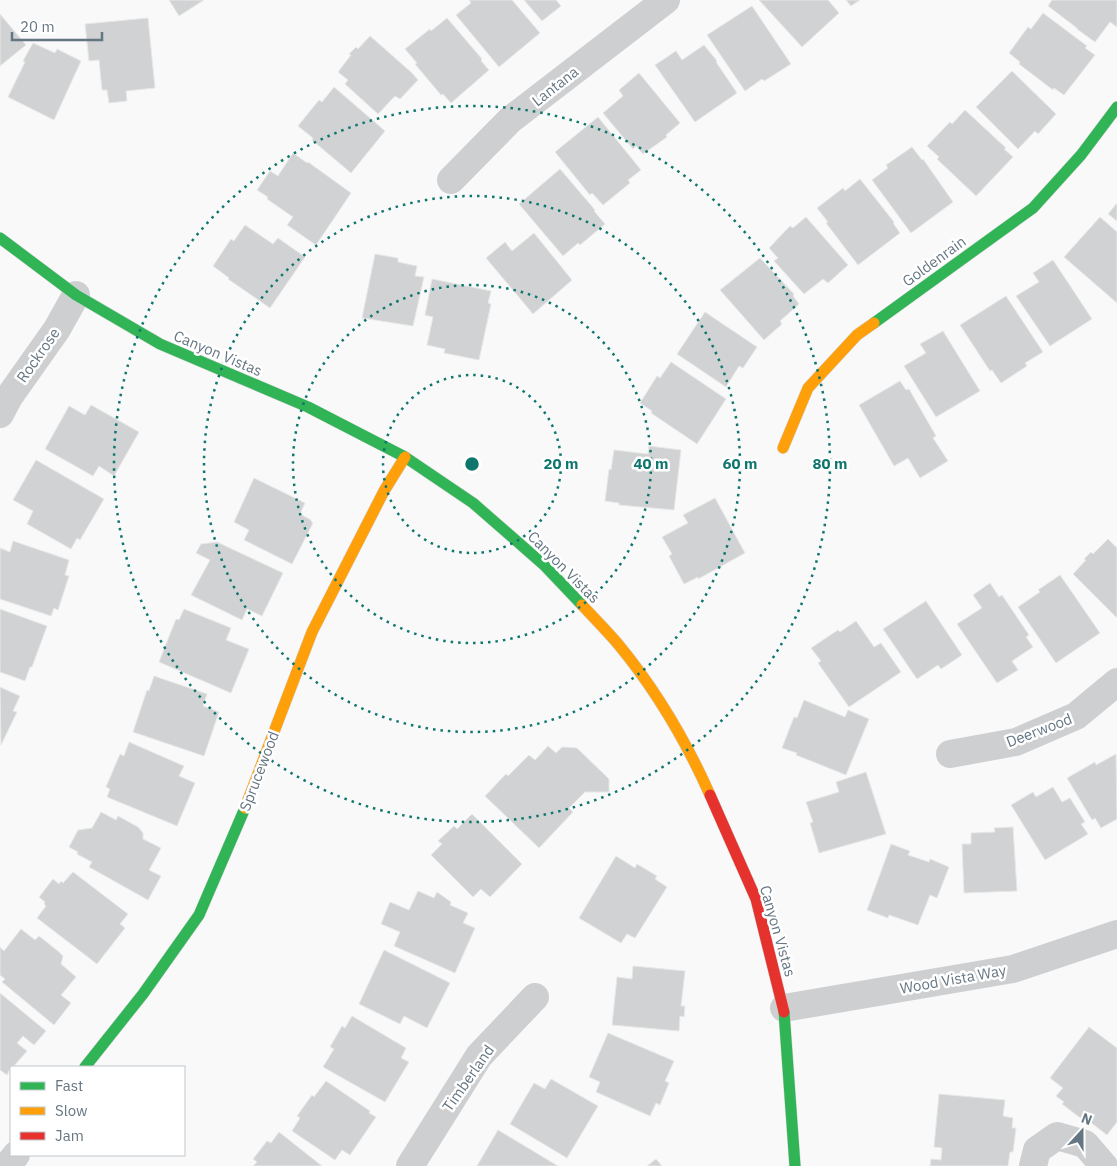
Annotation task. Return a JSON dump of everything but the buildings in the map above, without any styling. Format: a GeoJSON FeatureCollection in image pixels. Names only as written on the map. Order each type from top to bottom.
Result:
{"type":"FeatureCollection","features":[{"type":"Feature","properties":{"kind":"street","name":"Lantana"},"geometry":{"type":"LineString","coordinates":[[451,180],[510,120],[666,0]]}},
{"type":"Feature","properties":{"kind":"street","name":"Goldenrain"},"geometry":{"type":"LineString","coordinates":[[783,448],[808,388],[856,335],[1033,208],[1081,155],[1117,108]]}},
{"type":"Feature","properties":{"kind":"street","name":"Canyon Vistas"},"geometry":{"type":"LineString","coordinates":[[0,238],[76,295],[160,344],[308,407],[405,457],[474,503],[544,565],[618,644],[661,702],[697,765],[756,899],[784,1008],[795,1166]]}},
{"type":"Feature","properties":{"kind":"street","name":"Rockrose"},"geometry":{"type":"LineString","coordinates":[[0,414],[9,397],[57,329],[76,295]]}},
{"type":"Feature","properties":{"kind":"street","name":"Sprucewood"},"geometry":{"type":"LineString","coordinates":[[87,1066],[143,994],[199,915],[242,816],[312,632],[384,491],[405,457]]}},
{"type":"Feature","properties":{"kind":"street","name":"Deerwood"},"geometry":{"type":"LineString","coordinates":[[950,754],[1016,742],[1076,716],[1117,682]]}},
{"type":"Feature","properties":{"kind":"street","name":"Wood Vista Way"},"geometry":{"type":"LineString","coordinates":[[784,1008],[1013,969],[1117,934]]}},
{"type":"Feature","properties":{"kind":"street","name":"Timberland"},"geometry":{"type":"LineString","coordinates":[[410,1166],[479,1056],[535,997]]}},
{"type":"Feature","properties":{"kind":"street"},"geometry":{"type":"LineString","coordinates":[[1033,1166],[1037,1150],[1057,1136],[1084,1144],[1104,1166]]}},
{"type":"Feature","properties":{"kind":"street"},"geometry":{"type":"LineString","coordinates":[[6,1166],[15,1156]]}},
{"type":"Feature","properties":{"kind":"traffic: fast"},"geometry":{"type":"LineString","coordinates":[[874,323],[1033,208],[1081,155],[1117,107]]}},
{"type":"Feature","properties":{"kind":"traffic: fast"},"geometry":{"type":"LineString","coordinates":[[0,238],[76,295],[160,344],[308,407],[405,457],[473,503],[544,565],[582,605]]}},
{"type":"Feature","properties":{"kind":"traffic: fast"},"geometry":{"type":"LineString","coordinates":[[86,1066],[143,994],[199,915],[245,808]]}},
{"type":"Feature","properties":{"kind":"traffic: fast"},"geometry":{"type":"LineString","coordinates":[[784,1012],[795,1166]]}},
{"type":"Feature","properties":{"kind":"traffic: slow"},"geometry":{"type":"LineString","coordinates":[[783,448],[808,388],[857,335],[874,323]]}},
{"type":"Feature","properties":{"kind":"traffic: slow"},"geometry":{"type":"LineString","coordinates":[[245,808],[312,632],[384,491],[405,457]]}},
{"type":"Feature","properties":{"kind":"traffic: slow"},"geometry":{"type":"LineString","coordinates":[[582,605],[618,644],[645,679],[691,755],[710,795]]}},
{"type":"Feature","properties":{"kind":"traffic: jam"},"geometry":{"type":"LineString","coordinates":[[710,795],[756,899],[784,1012]]}}]}
